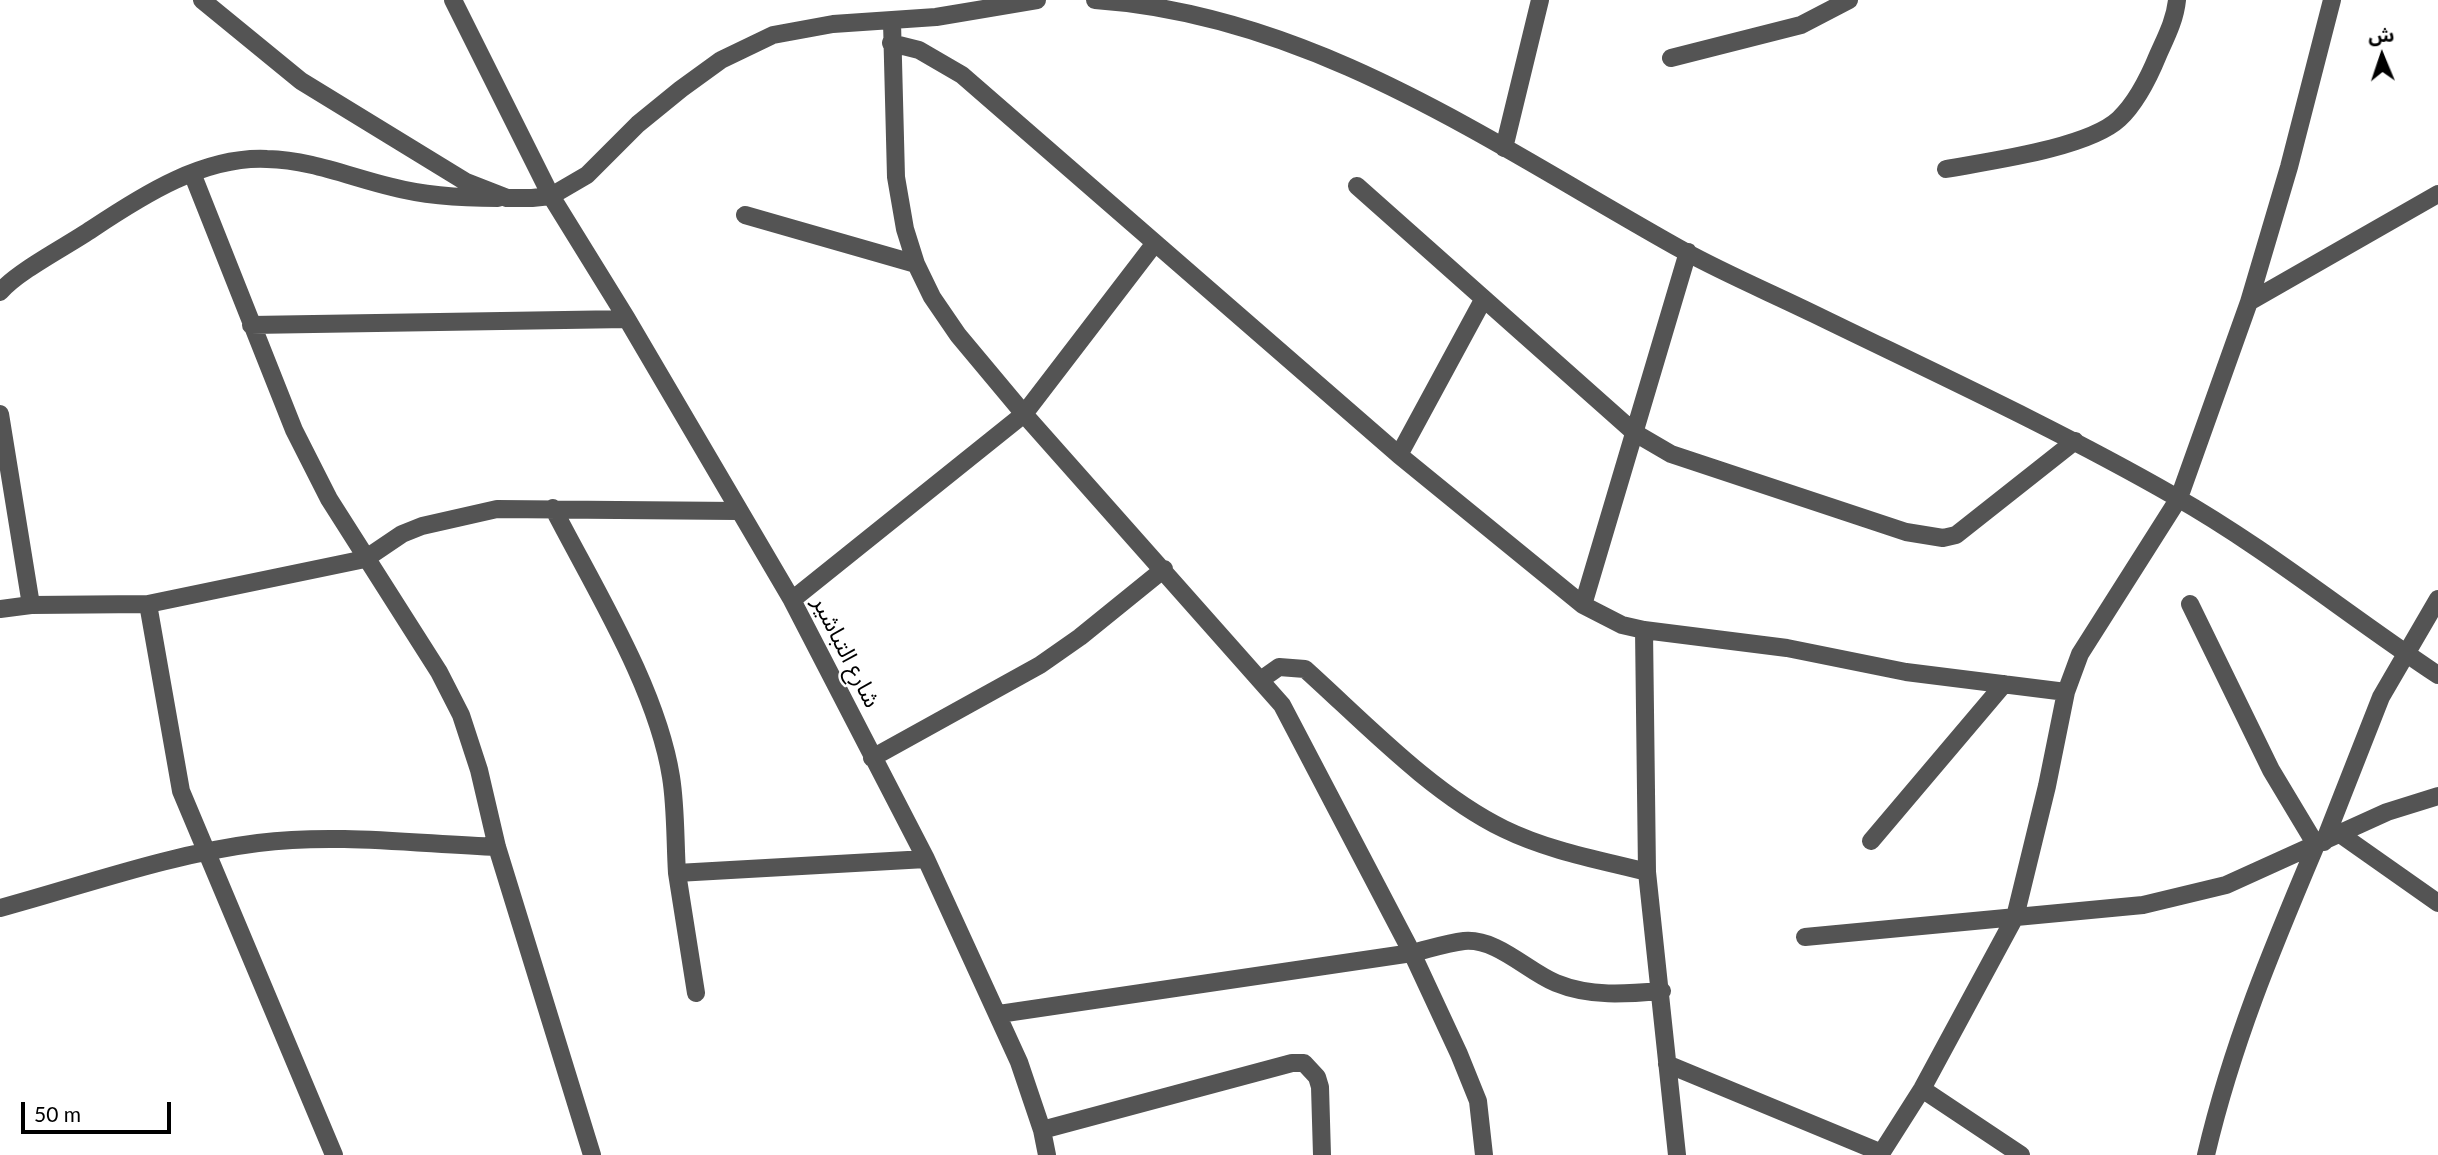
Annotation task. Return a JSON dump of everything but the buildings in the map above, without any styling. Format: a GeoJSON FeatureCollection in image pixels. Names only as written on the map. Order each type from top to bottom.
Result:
{"type":"FeatureCollection","features":[{"type":"Feature","properties":{"kind":"street"},"geometry":{"type":"LineString","coordinates":[[202,0],[228,8],[301,81],[466,182],[507,198]]}},
{"type":"Feature","properties":{"kind":"street","name":"شارع التباشير"},"geometry":{"type":"LineString","coordinates":[[453,0],[551,196],[627,319],[792,600],[926,859],[999,1014],[1042,1130],[1046,1155]]}},
{"type":"Feature","properties":{"kind":"street"},"geometry":{"type":"LineString","coordinates":[[2,288],[131,203],[192,173],[226,162],[266,158],[324,166],[393,188],[462,198],[551,196],[587,175],[638,124],[681,89],[721,60],[748,46],[797,29],[892,22],[1037,0]]}},
{"type":"Feature","properties":{"kind":"street"},"geometry":{"type":"LineString","coordinates":[[1096,0],[1177,9],[1256,30],[1347,65],[1428,104],[1688,253],[2075,441],[2179,498],[2438,675]]}},
{"type":"Feature","properties":{"kind":"street"},"geometry":{"type":"LineString","coordinates":[[1504,148],[1540,0]]}},
{"type":"Feature","properties":{"kind":"street"},"geometry":{"type":"LineString","coordinates":[[1671,58],[1801,25],[1849,0]]}},
{"type":"Feature","properties":{"kind":"street"},"geometry":{"type":"LineString","coordinates":[[1946,169],[2061,145],[2113,124],[2130,107],[2152,70],[2176,12],[2177,0]]}},
{"type":"Feature","properties":{"kind":"street"},"geometry":{"type":"LineString","coordinates":[[1667,1064],[1881,1154],[1922,1088],[2015,917],[2047,786],[2066,692],[2080,654],[2179,498],[2249,302],[2289,167],[2332,0]]}},
{"type":"Feature","properties":{"kind":"street"},"geometry":{"type":"LineString","coordinates":[[892,22],[896,177],[916,264],[932,296],[958,335],[1024,414],[1262,679],[1295,725],[1412,953],[1478,1101],[1485,1155]]}},
{"type":"Feature","properties":{"kind":"street"},"geometry":{"type":"LineString","coordinates":[[891,43],[919,50],[962,75],[1399,455],[1583,605],[1622,625],[1644,630],[1787,648],[1906,672],[2066,692]]}},
{"type":"Feature","properties":{"kind":"street"},"geometry":{"type":"LineString","coordinates":[[192,173],[294,430],[329,499],[439,672],[461,715],[479,770],[497,848],[592,1155]]}},
{"type":"Feature","properties":{"kind":"street"},"geometry":{"type":"LineString","coordinates":[[1357,186],[1635,433],[1671,454],[1906,532],[1943,538],[1956,535],[2075,441]]}},
{"type":"Feature","properties":{"kind":"street"},"geometry":{"type":"LineString","coordinates":[[2249,302],[2438,194]]}},
{"type":"Feature","properties":{"kind":"street"},"geometry":{"type":"LineString","coordinates":[[744,215],[916,264]]}},
{"type":"Feature","properties":{"kind":"street"},"geometry":{"type":"LineString","coordinates":[[792,600],[1024,414],[1155,243]]}},
{"type":"Feature","properties":{"kind":"street"},"geometry":{"type":"LineString","coordinates":[[1583,605],[1688,253]]}},
{"type":"Feature","properties":{"kind":"street"},"geometry":{"type":"LineString","coordinates":[[1399,455],[1483,300]]}},
{"type":"Feature","properties":{"kind":"street"},"geometry":{"type":"LineString","coordinates":[[251,325],[627,319]]}},
{"type":"Feature","properties":{"kind":"street"},"geometry":{"type":"LineString","coordinates":[[0,414],[31,605]]}},
{"type":"Feature","properties":{"kind":"street"},"geometry":{"type":"LineString","coordinates":[[553,508],[627,653],[658,729],[671,776],[677,873],[696,993]]}},
{"type":"Feature","properties":{"kind":"street"},"geometry":{"type":"LineString","coordinates":[[0,609],[31,605],[148,604],[365,559],[402,534],[451,517],[497,509],[738,511]]}},
{"type":"Feature","properties":{"kind":"street"},"geometry":{"type":"LineString","coordinates":[[872,758],[1040,665],[1080,637],[1164,569]]}},
{"type":"Feature","properties":{"kind":"street"},"geometry":{"type":"LineString","coordinates":[[2206,1155],[2234,1047],[2251,999],[2327,840],[2381,697],[2438,600]]}},
{"type":"Feature","properties":{"kind":"street"},"geometry":{"type":"LineString","coordinates":[[148,604],[181,791],[334,1155]]}},
{"type":"Feature","properties":{"kind":"street"},"geometry":{"type":"LineString","coordinates":[[2190,604],[2271,770],[2327,840],[2438,903]]}},
{"type":"Feature","properties":{"kind":"street"},"geometry":{"type":"LineString","coordinates":[[1644,630],[1647,872],[1662,991],[1676,1155]]}},
{"type":"Feature","properties":{"kind":"street"},"geometry":{"type":"LineString","coordinates":[[1262,679],[1279,667],[1305,668],[1427,777],[1504,829],[1549,847],[1647,872]]}},
{"type":"Feature","properties":{"kind":"street"},"geometry":{"type":"LineString","coordinates":[[1871,841],[2004,684]]}},
{"type":"Feature","properties":{"kind":"street"},"geometry":{"type":"LineString","coordinates":[[1805,937],[2143,905],[2186,896],[2226,885],[2387,812],[2438,796]]}},
{"type":"Feature","properties":{"kind":"street"},"geometry":{"type":"LineString","coordinates":[[0,908],[205,851],[308,839],[497,848]]}},
{"type":"Feature","properties":{"kind":"street"},"geometry":{"type":"LineString","coordinates":[[677,873],[926,859]]}},
{"type":"Feature","properties":{"kind":"street"},"geometry":{"type":"LineString","coordinates":[[999,1014],[1412,953],[1466,941],[1487,944],[1555,983],[1583,992],[1616,994],[1662,991]]}},
{"type":"Feature","properties":{"kind":"street"},"geometry":{"type":"LineString","coordinates":[[1042,1130],[1292,1063],[1304,1063],[1317,1077],[1320,1087],[1322,1155]]}},
{"type":"Feature","properties":{"kind":"street"},"geometry":{"type":"LineString","coordinates":[[1922,1088],[2021,1155]]}}]}
